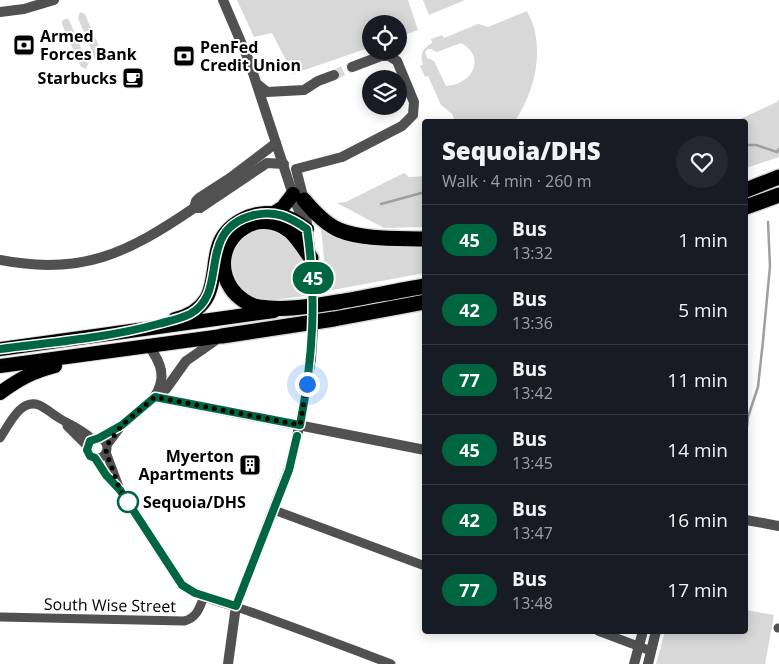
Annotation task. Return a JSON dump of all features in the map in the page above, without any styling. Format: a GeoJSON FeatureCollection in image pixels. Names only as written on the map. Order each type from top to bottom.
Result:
{"type":"FeatureCollection","features":[{"type":"Feature","properties":{"kind":"highway"},"geometry":{"type":"LineString","coordinates":[[748,189],[779,177]]}},
{"type":"Feature","properties":{"kind":"highway"},"geometry":{"type":"LineString","coordinates":[[274,213],[287,204],[297,190],[321,219],[344,232],[370,236],[422,238]]}},
{"type":"Feature","properties":{"kind":"highway"},"geometry":{"type":"LineString","coordinates":[[748,206],[779,195]]}},
{"type":"Feature","properties":{"kind":"highway"},"geometry":{"type":"LineString","coordinates":[[131,331],[182,317],[196,310],[204,302],[209,293],[217,249],[225,233],[234,224],[256,215],[274,213],[290,218],[307,229]]}},
{"type":"Feature","properties":{"kind":"highway"},"geometry":{"type":"LineString","coordinates":[[290,309],[258,306],[237,296],[229,286],[224,273],[223,259],[226,248],[231,238],[240,230],[250,224],[267,222],[282,226],[291,232],[312,265]]}},
{"type":"Feature","properties":{"kind":"highway"},"geometry":{"type":"LineString","coordinates":[[0,349],[290,309],[422,287]]}},
{"type":"Feature","properties":{"kind":"highway"},"geometry":{"type":"LineString","coordinates":[[0,366],[222,336],[341,318],[422,303]]}},
{"type":"Feature","properties":{"kind":"highway"},"geometry":{"type":"LineString","coordinates":[[0,393],[29,374],[76,363],[110,351]]}},
{"type":"Feature","properties":{"kind":"street"},"geometry":{"type":"LineString","coordinates":[[0,12],[24,9],[54,0]]}},
{"type":"Feature","properties":{"kind":"street"},"geometry":{"type":"LineString","coordinates":[[223,0],[256,83],[284,164],[297,190]]}},
{"type":"Feature","properties":{"kind":"street"},"geometry":{"type":"LineString","coordinates":[[228,664],[236,606],[290,466],[300,425],[311,359],[313,330],[312,265],[307,229],[297,190],[296,169],[342,157],[402,126],[413,115],[414,102],[397,61],[389,56],[381,56],[352,67]]}},
{"type":"Feature","properties":{"kind":"street"},"geometry":{"type":"LineString","coordinates":[[256,83],[268,92],[304,90],[318,81],[334,75]]}},
{"type":"Feature","properties":{"kind":"street"},"geometry":{"type":"LineString","coordinates":[[194,208],[199,198],[230,178],[276,143]]}},
{"type":"Feature","properties":{"kind":"street"},"geometry":{"type":"LineString","coordinates":[[0,260],[29,265],[57,265],[94,260],[121,251],[143,241],[194,208],[200,208],[267,163],[284,164]]}},
{"type":"Feature","properties":{"kind":"street"},"geometry":{"type":"LineString","coordinates":[[222,336],[186,361],[166,388],[122,425],[93,441],[88,453],[95,458],[106,475],[120,490],[182,585],[189,590],[391,664]]}},
{"type":"Feature","properties":{"kind":"street"},"geometry":{"type":"LineString","coordinates":[[149,346],[161,366],[161,381],[155,397]]}},
{"type":"Feature","properties":{"kind":"street"},"geometry":{"type":"LineString","coordinates":[[155,397],[422,449]]}},
{"type":"Feature","properties":{"kind":"street"},"geometry":{"type":"LineString","coordinates":[[0,438],[18,412],[27,404],[40,405],[60,419],[80,429],[93,441],[104,440],[120,490]]}},
{"type":"Feature","properties":{"kind":"street"},"geometry":{"type":"LineString","coordinates":[[95,458],[103,456],[122,425]]}},
{"type":"Feature","properties":{"kind":"street"},"geometry":{"type":"LineString","coordinates":[[274,510],[422,565]]}},
{"type":"Feature","properties":{"kind":"street"},"geometry":{"type":"LineString","coordinates":[[748,520],[779,526]]}},
{"type":"Feature","properties":{"kind":"street","name":"South Wise Street"},"geometry":{"type":"LineString","coordinates":[[0,617],[184,621],[192,619],[197,613],[204,596]]}},
{"type":"Feature","properties":{"kind":"street"},"geometry":{"type":"LineString","coordinates":[[606,634],[651,651]]}},
{"type":"Feature","properties":{"kind":"street"},"geometry":{"type":"LineString","coordinates":[[634,664],[642,634]]}},
{"type":"Feature","properties":{"kind":"street"},"geometry":{"type":"LineString","coordinates":[[648,664],[655,634]]}},
{"type":"Feature","properties":{"kind":"shaded area"},"geometry":{"type":"Polygon","coordinates":[[[237,0],[408,0],[418,30],[407,34],[407,15],[362,15],[362,50],[293,74],[272,33],[254,37],[237,0]]]}},
{"type":"Feature","properties":{"kind":"shaded area"},"geometry":{"type":"Polygon","coordinates":[[[423,0],[465,0],[429,15],[423,0]]]}},
{"type":"Feature","properties":{"kind":"shaded area"},"geometry":{"type":"Polygon","coordinates":[[[527,11],[534,27],[537,55],[534,77],[523,108],[516,119],[454,119],[452,114],[441,105],[428,76],[425,77],[420,66],[423,64],[421,58],[423,52],[432,43],[431,39],[442,35],[444,38],[478,24],[488,27],[527,11]],[[461,43],[437,52],[428,49],[425,52],[427,58],[434,61],[446,86],[463,81],[469,76],[475,62],[473,55],[461,43]]]}},
{"type":"Feature","properties":{"kind":"shaded area"},"geometry":{"type":"Polygon","coordinates":[[[80,12],[85,14],[104,58],[101,63],[96,61],[78,18],[80,12]]]}},
{"type":"Feature","properties":{"kind":"shaded area"},"geometry":{"type":"Polygon","coordinates":[[[67,18],[88,64],[86,69],[81,67],[62,24],[62,21],[67,18]]]}},
{"type":"Feature","properties":{"kind":"shaded area"},"geometry":{"type":"Polygon","coordinates":[[[779,99],[779,157],[748,167],[748,119],[740,119],[777,102],[779,99]]]}},
{"type":"Feature","properties":{"kind":"shaded area"},"geometry":{"type":"Polygon","coordinates":[[[404,173],[409,177],[422,176],[422,227],[384,228],[337,203],[346,202],[404,173]]]}},
{"type":"Feature","properties":{"kind":"shaded area"},"geometry":{"type":"Polygon","coordinates":[[[318,218],[332,232],[422,243],[422,274],[327,291],[322,236],[318,218]]]}},
{"type":"Feature","properties":{"kind":"shaded area"},"geometry":{"type":"Polygon","coordinates":[[[270,225],[289,233],[302,253],[306,296],[263,301],[245,295],[233,280],[228,260],[236,240],[254,227],[270,225]]]}},
{"type":"Feature","properties":{"kind":"shaded area"},"geometry":{"type":"Polygon","coordinates":[[[748,610],[774,615],[765,664],[656,664],[664,634],[748,634],[748,610]]]}},
{"type":"Feature","properties":{"kind":"waterway"},"geometry":{"type":"LineString","coordinates":[[748,145],[756,145],[777,152],[779,149]]}},
{"type":"Feature","properties":{"kind":"waterway"},"geometry":{"type":"LineString","coordinates":[[381,204],[422,193]]}},
{"type":"Feature","properties":{"kind":"waterway"},"geometry":{"type":"LineString","coordinates":[[748,417],[758,387],[763,341],[770,266],[768,222]]}},
{"type":"Feature","properties":{"kind":"tunnel"},"geometry":{"type":"LineString","coordinates":[[334,75],[352,67]]}},
{"type":"Feature","properties":{"kind":"bus line","name":"45"},"geometry":{"type":"LineString","coordinates":[[0,349],[131,331],[191,313],[200,307],[209,293],[217,249],[225,233],[234,224],[250,216],[268,213],[280,214],[307,229],[313,272],[311,359],[300,425],[155,397],[122,425],[90,441],[87,450],[90,456],[95,458],[106,475],[120,490],[182,585],[195,593],[236,606],[289,470],[297,436]]}},
{"type":"Feature","properties":{"kind":"place","name":"Armed Forces Bank"},"geometry":{"type":"Point","coordinates":[24,45]}},
{"type":"Feature","properties":{"kind":"place","name":"PenFed Credit Union"},"geometry":{"type":"Point","coordinates":[184,56]}},
{"type":"Feature","properties":{"kind":"place","name":"Starbucks"},"geometry":{"type":"Point","coordinates":[133,78]}},
{"type":"Feature","properties":{"kind":"place","name":"Myerton Apartments"},"geometry":{"type":"Point","coordinates":[250,465]}},
{"type":"Feature","properties":{"kind":"place","name":"Sequoia/DHS"},"geometry":{"type":"Point","coordinates":[128,502]}},
{"type":"Feature","properties":{"kind":"route"},"geometry":{"type":"LineString","coordinates":[[128,502],[130,505],[120,490],[106,452],[107,445],[122,425],[155,397],[300,425],[307,384]]}}]}
